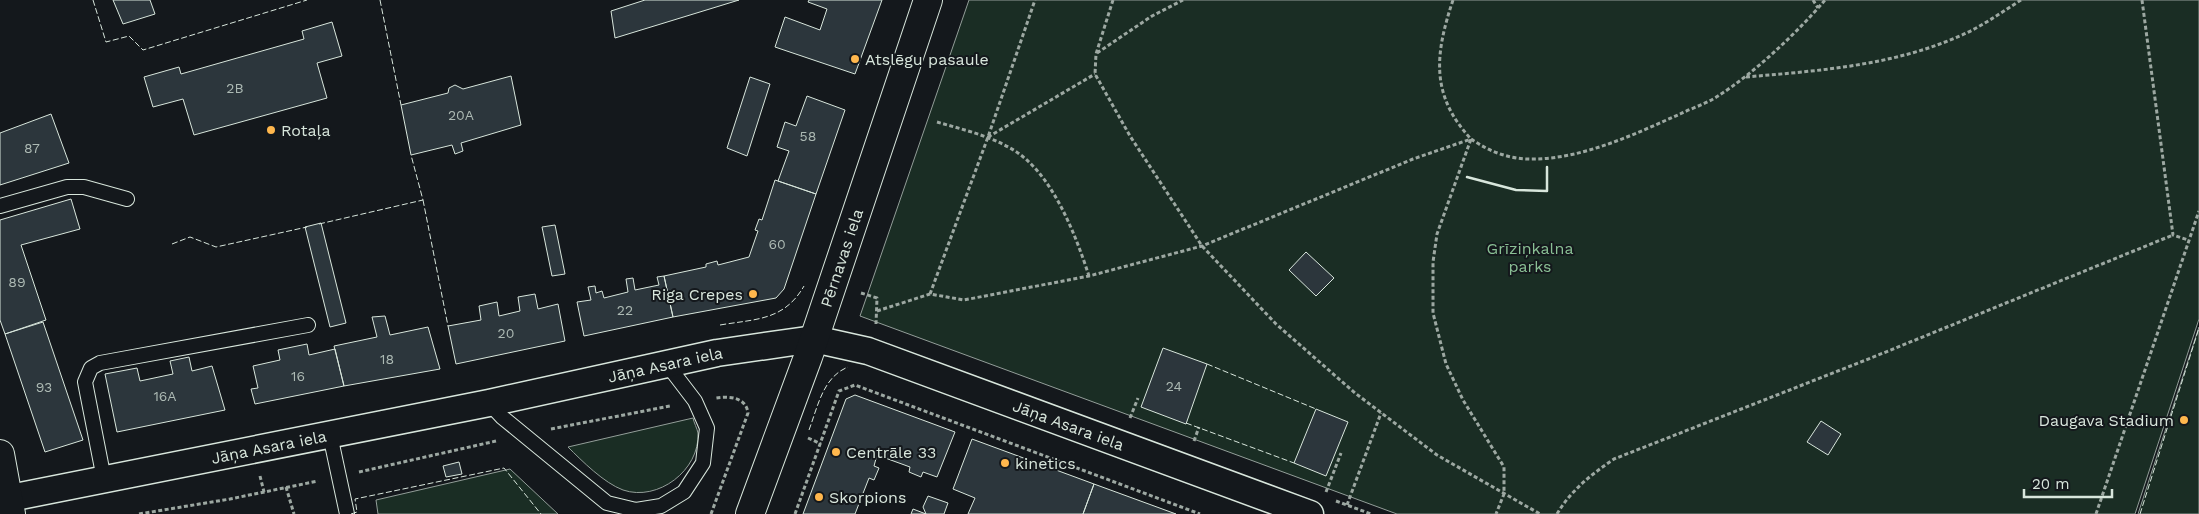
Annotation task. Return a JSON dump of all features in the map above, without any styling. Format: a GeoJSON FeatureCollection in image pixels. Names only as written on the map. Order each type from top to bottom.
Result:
{"type":"FeatureCollection","features":[{"type":"Feature","properties":{"kind":"main road","name":"Pērnavas iela"},"geometry":{"type":"LineString","coordinates":[[750,514],[814,338],[928,0]]}},
{"type":"Feature","properties":{"kind":"main road"},"geometry":{"type":"LineString","coordinates":[[0,454],[6,504]]}},
{"type":"Feature","properties":{"kind":"street","name":"Jāņa Asara iela"},"geometry":{"type":"LineString","coordinates":[[6,504],[104,479],[489,403],[666,363],[814,338],[868,351],[1317,505]]}},
{"type":"Feature","properties":{"kind":"lane"},"geometry":{"type":"LineString","coordinates":[[0,206],[67,187],[84,187],[128,198]]}},
{"type":"Feature","properties":{"kind":"lane"},"geometry":{"type":"LineString","coordinates":[[104,479],[85,382],[91,368],[100,363],[308,325]]}},
{"type":"Feature","properties":{"kind":"lane"},"geometry":{"type":"LineString","coordinates":[[489,403],[502,417],[607,503],[636,510],[662,506],[684,492],[703,464],[707,428],[695,402],[666,363]]}},
{"type":"Feature","properties":{"kind":"lane"},"geometry":{"type":"LineString","coordinates":[[330,435],[347,514]]}},
{"type":"Feature","properties":{"kind":"path"},"geometry":{"type":"LineString","coordinates":[[930,294],[988,138],[1035,0]]}},
{"type":"Feature","properties":{"kind":"path"},"geometry":{"type":"LineString","coordinates":[[1114,0],[1096,54],[1095,74],[1130,136],[1202,246],[1276,324],[1354,393],[1437,455],[1540,514]]}},
{"type":"Feature","properties":{"kind":"path"},"geometry":{"type":"LineString","coordinates":[[1096,54],[1152,16],[1182,0]]}},
{"type":"Feature","properties":{"kind":"path"},"geometry":{"type":"LineString","coordinates":[[1451,0],[1444,27],[1439,61],[1442,92],[1449,111],[1471,139],[1486,149],[1508,156],[1534,159],[1561,157],[1640,132],[1716,97],[1745,77],[1825,0]]}},
{"type":"Feature","properties":{"kind":"path"},"geometry":{"type":"LineString","coordinates":[[1813,0],[1818,8]]}},
{"type":"Feature","properties":{"kind":"path"},"geometry":{"type":"LineString","coordinates":[[1745,77],[1857,65],[1926,49],[1956,38],[1985,23],[2021,0]]}},
{"type":"Feature","properties":{"kind":"path"},"geometry":{"type":"LineString","coordinates":[[2142,0],[2173,234]]}},
{"type":"Feature","properties":{"kind":"path"},"geometry":{"type":"LineString","coordinates":[[988,138],[1095,74]]}},
{"type":"Feature","properties":{"kind":"path"},"geometry":{"type":"LineString","coordinates":[[937,122],[988,138],[1011,148],[1027,160],[1051,190],[1077,239],[1088,276]]}},
{"type":"Feature","properties":{"kind":"path"},"geometry":{"type":"LineString","coordinates":[[877,311],[930,294],[964,300],[1088,276],[1202,246],[1413,159],[1471,139]]}},
{"type":"Feature","properties":{"kind":"path"},"geometry":{"type":"LineString","coordinates":[[1471,139],[1437,234],[1433,262],[1433,313],[1446,364],[1463,400],[1504,467],[1504,494],[1496,514]]}},
{"type":"Feature","properties":{"kind":"path"},"geometry":{"type":"LineString","coordinates":[[2096,514],[2199,211]]}},
{"type":"Feature","properties":{"kind":"path"},"geometry":{"type":"LineString","coordinates":[[1557,514],[1564,501],[1588,478],[1614,459],[1871,358],[2173,234],[2188,240]]}},
{"type":"Feature","properties":{"kind":"path"},"geometry":{"type":"LineString","coordinates":[[853,290],[877,298],[876,332]]}},
{"type":"Feature","properties":{"kind":"path"},"geometry":{"type":"LineString","coordinates":[[795,514],[839,391],[855,385],[1200,514]]}},
{"type":"Feature","properties":{"kind":"path"},"geometry":{"type":"LineString","coordinates":[[140,514],[230,499],[525,434],[729,396],[745,404],[748,410],[711,514]]}},
{"type":"Feature","properties":{"kind":"path"},"geometry":{"type":"LineString","coordinates":[[1127,426],[1138,398]]}},
{"type":"Feature","properties":{"kind":"path"},"geometry":{"type":"LineString","coordinates":[[1347,505],[1381,413]]}},
{"type":"Feature","properties":{"kind":"path"},"geometry":{"type":"LineString","coordinates":[[1192,449],[1199,427]]}},
{"type":"Feature","properties":{"kind":"path"},"geometry":{"type":"LineString","coordinates":[[804,437],[821,444]]}},
{"type":"Feature","properties":{"kind":"path"},"geometry":{"type":"LineString","coordinates":[[1317,505],[1341,453]]}},
{"type":"Feature","properties":{"kind":"path"},"geometry":{"type":"LineString","coordinates":[[286,487],[294,514]]}},
{"type":"Feature","properties":{"kind":"green space","name":"Grīziņkalna parks"},"geometry":{"type":"Polygon","coordinates":[[[969,0],[2199,0],[2199,319],[2135,514],[1397,514],[860,316],[969,0]]]}},
{"type":"Feature","properties":{"kind":"green space","name":"Daugava Stadium"},"geometry":{"type":"Polygon","coordinates":[[[2199,327],[2199,514],[2138,514],[2199,327]]]}},
{"type":"Feature","properties":{"kind":"green space"},"geometry":{"type":"Polygon","coordinates":[[[693,418],[698,433],[697,447],[692,459],[674,480],[663,487],[650,491],[636,493],[616,487],[594,471],[568,447],[693,418]]]}},
{"type":"Feature","properties":{"kind":"green space"},"geometry":{"type":"Polygon","coordinates":[[[510,469],[558,514],[378,514],[376,500],[510,469]]]}},
{"type":"Feature","properties":{"kind":"building"},"geometry":{"type":"Polygon","coordinates":[[[113,0],[150,0],[155,14],[123,24],[113,0]]]}},
{"type":"Feature","properties":{"kind":"building"},"geometry":{"type":"Polygon","coordinates":[[[645,0],[739,0],[615,38],[611,11],[645,0]]]}},
{"type":"Feature","properties":{"kind":"building"},"geometry":{"type":"Polygon","coordinates":[[[809,0],[882,0],[855,74],[775,47],[785,17],[820,30],[827,9],[808,2],[809,0]]]}},
{"type":"Feature","properties":{"kind":"building"},"geometry":{"type":"Polygon","coordinates":[[[332,22],[342,56],[317,63],[327,98],[194,135],[183,99],[153,107],[144,77],[179,67],[181,74],[304,39],[302,31],[332,22]]]}},
{"type":"Feature","properties":{"kind":"building"},"geometry":{"type":"Polygon","coordinates":[[[511,76],[521,125],[461,143],[463,151],[455,154],[452,145],[411,155],[401,105],[448,93],[449,88],[455,85],[463,89],[511,76]]]}},
{"type":"Feature","properties":{"kind":"building"},"geometry":{"type":"Polygon","coordinates":[[[750,77],[770,84],[747,156],[727,148],[750,77]]]}},
{"type":"Feature","properties":{"kind":"building"},"geometry":{"type":"Polygon","coordinates":[[[807,96],[845,110],[816,194],[778,181],[789,151],[777,147],[785,122],[796,126],[807,96]]]}},
{"type":"Feature","properties":{"kind":"building"},"geometry":{"type":"Polygon","coordinates":[[[51,114],[69,163],[0,185],[0,133],[51,114]]]}},
{"type":"Feature","properties":{"kind":"building"},"geometry":{"type":"Polygon","coordinates":[[[775,180],[816,194],[784,289],[776,298],[673,317],[664,276],[706,267],[706,264],[717,261],[718,265],[749,257],[758,231],[755,230],[759,219],[762,220],[775,180]]]}},
{"type":"Feature","properties":{"kind":"building"},"geometry":{"type":"Polygon","coordinates":[[[71,199],[80,229],[21,245],[46,320],[5,334],[0,320],[0,220],[71,199]]]}},
{"type":"Feature","properties":{"kind":"building"},"geometry":{"type":"Polygon","coordinates":[[[321,223],[346,323],[330,327],[305,227],[321,223]]]}},
{"type":"Feature","properties":{"kind":"building"},"geometry":{"type":"Polygon","coordinates":[[[555,225],[565,274],[552,276],[542,227],[555,225]]]}},
{"type":"Feature","properties":{"kind":"building"},"geometry":{"type":"Polygon","coordinates":[[[1306,252],[1334,278],[1316,296],[1289,270],[1306,252]]]}},
{"type":"Feature","properties":{"kind":"building"},"geometry":{"type":"Polygon","coordinates":[[[664,276],[673,317],[584,336],[577,302],[591,300],[588,287],[595,286],[596,293],[602,291],[604,298],[628,292],[626,279],[633,278],[635,290],[659,285],[657,277],[664,276]]]}},
{"type":"Feature","properties":{"kind":"building"},"geometry":{"type":"Polygon","coordinates":[[[535,294],[538,309],[558,304],[565,341],[456,364],[448,326],[481,320],[479,306],[497,302],[499,316],[520,311],[518,297],[535,294]]]}},
{"type":"Feature","properties":{"kind":"building"},"geometry":{"type":"Polygon","coordinates":[[[385,316],[390,335],[428,327],[440,369],[344,386],[334,346],[377,337],[372,317],[385,316]]]}},
{"type":"Feature","properties":{"kind":"building"},"geometry":{"type":"Polygon","coordinates":[[[43,322],[83,440],[45,452],[5,334],[43,322]]]}},
{"type":"Feature","properties":{"kind":"building"},"geometry":{"type":"Polygon","coordinates":[[[307,344],[309,355],[335,349],[344,386],[255,404],[251,389],[258,388],[253,366],[280,360],[278,350],[307,344]]]}},
{"type":"Feature","properties":{"kind":"building"},"geometry":{"type":"Polygon","coordinates":[[[1163,348],[1207,364],[1186,424],[1141,407],[1163,348]]]}},
{"type":"Feature","properties":{"kind":"building"},"geometry":{"type":"Polygon","coordinates":[[[189,357],[192,371],[212,366],[225,410],[117,432],[105,374],[137,368],[140,381],[173,374],[170,361],[189,357]]]}},
{"type":"Feature","properties":{"kind":"building"},"geometry":{"type":"Polygon","coordinates":[[[855,395],[955,432],[937,477],[923,472],[921,477],[909,472],[910,467],[877,455],[874,466],[879,468],[874,480],[869,478],[855,514],[803,514],[846,399],[855,395]]]}},
{"type":"Feature","properties":{"kind":"building"},"geometry":{"type":"Polygon","coordinates":[[[1316,409],[1348,422],[1326,476],[1294,463],[1316,409]]]}},
{"type":"Feature","properties":{"kind":"building"},"geometry":{"type":"Polygon","coordinates":[[[1821,421],[1841,434],[1828,455],[1807,442],[1821,421]]]}},
{"type":"Feature","properties":{"kind":"building"},"geometry":{"type":"Polygon","coordinates":[[[972,439],[1094,484],[1083,514],[968,514],[975,498],[953,489],[972,439]]]}},
{"type":"Feature","properties":{"kind":"building"},"geometry":{"type":"Polygon","coordinates":[[[459,462],[462,474],[446,477],[443,466],[459,462]]]}},
{"type":"Feature","properties":{"kind":"building"},"geometry":{"type":"Polygon","coordinates":[[[1094,484],[1176,514],[1083,514],[1094,484]]]}},
{"type":"Feature","properties":{"kind":"building"},"geometry":{"type":"Polygon","coordinates":[[[928,496],[948,503],[944,514],[926,514],[923,507],[928,496]]]}},
{"type":"Feature","properties":{"kind":"building"},"geometry":{"type":"Polygon","coordinates":[[[913,509],[926,514],[911,514],[913,509]]]}},
{"type":"Feature","properties":{"kind":"fence"},"geometry":{"type":"LineString","coordinates":[[93,0],[106,42],[129,36],[143,50],[307,0]]}},
{"type":"Feature","properties":{"kind":"fence"},"geometry":{"type":"LineString","coordinates":[[380,0],[401,105]]}},
{"type":"Feature","properties":{"kind":"fence"},"geometry":{"type":"LineString","coordinates":[[319,224],[423,200],[411,155]]}},
{"type":"Feature","properties":{"kind":"fence"},"geometry":{"type":"LineString","coordinates":[[423,200],[448,326]]}},
{"type":"Feature","properties":{"kind":"fence"},"geometry":{"type":"LineString","coordinates":[[172,244],[190,237],[216,247],[307,227]]}},
{"type":"Feature","properties":{"kind":"fence"},"geometry":{"type":"LineString","coordinates":[[720,325],[757,319],[778,312],[787,306],[804,286]]}},
{"type":"Feature","properties":{"kind":"fence"},"geometry":{"type":"LineString","coordinates":[[2140,514],[2199,328]]}},
{"type":"Feature","properties":{"kind":"fence"},"geometry":{"type":"LineString","coordinates":[[1207,364],[1316,409]]}},
{"type":"Feature","properties":{"kind":"fence"},"geometry":{"type":"LineString","coordinates":[[809,430],[822,393],[833,378],[848,367]]}},
{"type":"Feature","properties":{"kind":"fence"},"geometry":{"type":"LineString","coordinates":[[1186,423],[1294,463]]}},
{"type":"Feature","properties":{"kind":"fence"},"geometry":{"type":"LineString","coordinates":[[351,514],[357,512],[355,499],[504,468],[541,514]]}},
{"type":"Feature","properties":{"kind":"wall"},"geometry":{"type":"LineString","coordinates":[[1467,177],[1516,190],[1547,191],[1547,167]]}},
{"type":"Feature","properties":{"kind":"place","name":"Atslēgu pasaule"},"geometry":{"type":"Point","coordinates":[855,59]}},
{"type":"Feature","properties":{"kind":"place","name":"Rotaļa"},"geometry":{"type":"Point","coordinates":[271,130]}},
{"type":"Feature","properties":{"kind":"place","name":"Riga Crepes"},"geometry":{"type":"Point","coordinates":[753,294]}},
{"type":"Feature","properties":{"kind":"place","name":"Daugava Stadium"},"geometry":{"type":"Point","coordinates":[2184,420]}},
{"type":"Feature","properties":{"kind":"place","name":"Centrāle 33"},"geometry":{"type":"Point","coordinates":[836,452]}},
{"type":"Feature","properties":{"kind":"place","name":"kinetics"},"geometry":{"type":"Point","coordinates":[1005,463]}},
{"type":"Feature","properties":{"kind":"place","name":"Skorpions"},"geometry":{"type":"Point","coordinates":[819,497]}}]}
